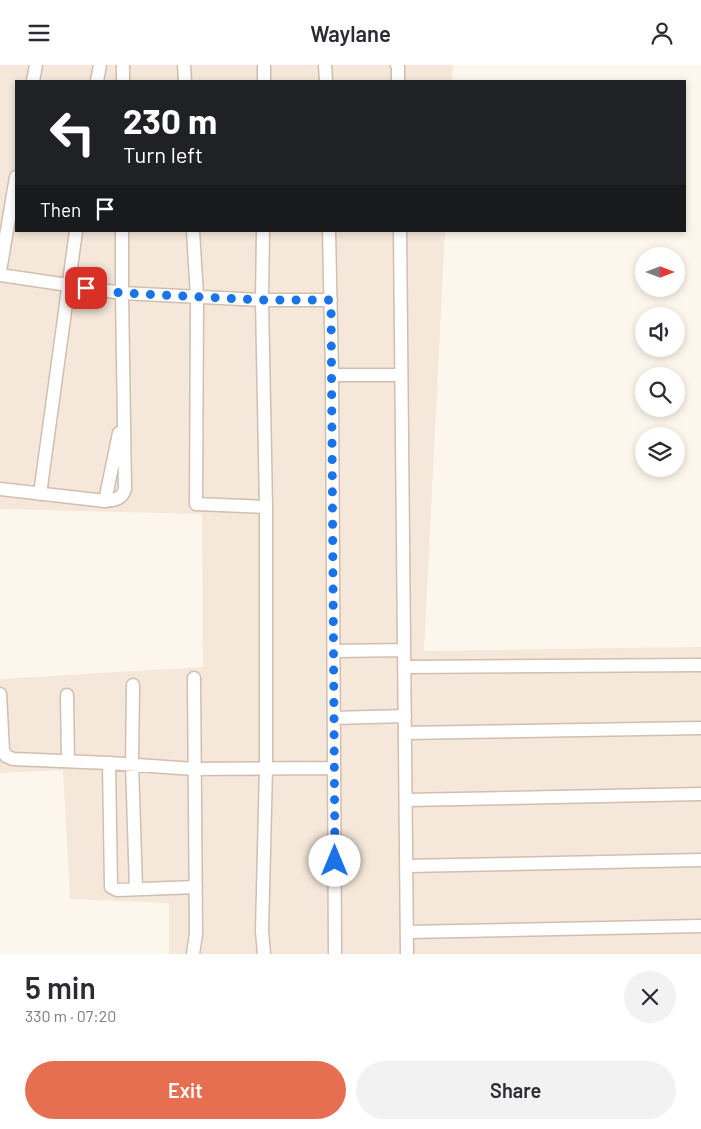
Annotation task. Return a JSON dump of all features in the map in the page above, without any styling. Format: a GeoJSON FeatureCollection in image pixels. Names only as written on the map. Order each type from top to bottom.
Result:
{"type":"FeatureCollection","features":[{"type":"Feature","properties":{"kind":"street"},"geometry":{"type":"LineString","coordinates":[[33,80],[36,65]]}},
{"type":"Feature","properties":{"kind":"street"},"geometry":{"type":"LineString","coordinates":[[97,80],[100,65]]}},
{"type":"Feature","properties":{"kind":"street"},"geometry":{"type":"LineString","coordinates":[[123,65],[123,80]]}},
{"type":"Feature","properties":{"kind":"street"},"geometry":{"type":"LineString","coordinates":[[184,65],[185,80]]}},
{"type":"Feature","properties":{"kind":"street"},"geometry":{"type":"LineString","coordinates":[[264,65],[264,80]]}},
{"type":"Feature","properties":{"kind":"street"},"geometry":{"type":"LineString","coordinates":[[326,65],[326,80]]}},
{"type":"Feature","properties":{"kind":"street"},"geometry":{"type":"LineString","coordinates":[[397,65],[398,80]]}},
{"type":"Feature","properties":{"kind":"street"},"geometry":{"type":"LineString","coordinates":[[0,271],[15,183]]}},
{"type":"Feature","properties":{"kind":"street"},"geometry":{"type":"LineString","coordinates":[[40,494],[76,232]]}},
{"type":"Feature","properties":{"kind":"street"},"geometry":{"type":"LineString","coordinates":[[0,489],[105,501],[115,500],[124,494],[122,232]]}},
{"type":"Feature","properties":{"kind":"street"},"geometry":{"type":"LineString","coordinates":[[193,232],[197,296],[196,504],[266,507]]}},
{"type":"Feature","properties":{"kind":"street"},"geometry":{"type":"LineString","coordinates":[[263,232],[262,300],[266,507],[266,768],[262,931],[264,954]]}},
{"type":"Feature","properties":{"kind":"street"},"geometry":{"type":"LineString","coordinates":[[329,232],[332,375],[336,954]]}},
{"type":"Feature","properties":{"kind":"street"},"geometry":{"type":"LineString","coordinates":[[400,232],[407,954]]}},
{"type":"Feature","properties":{"kind":"street"},"geometry":{"type":"LineString","coordinates":[[0,275],[122,293],[262,300],[331,300]]}},
{"type":"Feature","properties":{"kind":"street"},"geometry":{"type":"LineString","coordinates":[[332,375],[401,375]]}},
{"type":"Feature","properties":{"kind":"street"},"geometry":{"type":"LineString","coordinates":[[334,651],[404,649]]}},
{"type":"Feature","properties":{"kind":"street"},"geometry":{"type":"LineString","coordinates":[[404,667],[701,665]]}},
{"type":"Feature","properties":{"kind":"street"},"geometry":{"type":"LineString","coordinates":[[193,954],[196,934],[194,678]]}},
{"type":"Feature","properties":{"kind":"street"},"geometry":{"type":"LineString","coordinates":[[133,685],[132,764],[136,889]]}},
{"type":"Feature","properties":{"kind":"street"},"geometry":{"type":"LineString","coordinates":[[0,694],[3,750],[6,756],[13,759],[132,764],[194,769],[334,768]]}},
{"type":"Feature","properties":{"kind":"street"},"geometry":{"type":"LineString","coordinates":[[67,695],[68,761]]}},
{"type":"Feature","properties":{"kind":"street"},"geometry":{"type":"LineString","coordinates":[[334,718],[405,716]]}},
{"type":"Feature","properties":{"kind":"street"},"geometry":{"type":"LineString","coordinates":[[405,733],[701,728]]}},
{"type":"Feature","properties":{"kind":"street"},"geometry":{"type":"LineString","coordinates":[[110,763],[111,887],[117,890],[196,887]]}},
{"type":"Feature","properties":{"kind":"street"},"geometry":{"type":"LineString","coordinates":[[406,800],[701,794]]}},
{"type":"Feature","properties":{"kind":"street"},"geometry":{"type":"LineString","coordinates":[[406,866],[701,860]]}},
{"type":"Feature","properties":{"kind":"street"},"geometry":{"type":"LineString","coordinates":[[407,932],[701,926]]}},
{"type":"Feature","properties":{"kind":"shaded area"},"geometry":{"type":"Polygon","coordinates":[[[0,65],[453,65],[452,80],[15,80],[15,232],[445,232],[424,651],[701,647],[701,954],[169,954],[169,903],[70,899],[63,770],[0,773],[0,679],[203,667],[202,514],[0,509],[0,65]]]}},
{"type":"Feature","properties":{"kind":"route"},"geometry":{"type":"LineString","coordinates":[[86,288],[122,293],[262,300],[331,300],[335,861]]}}]}
